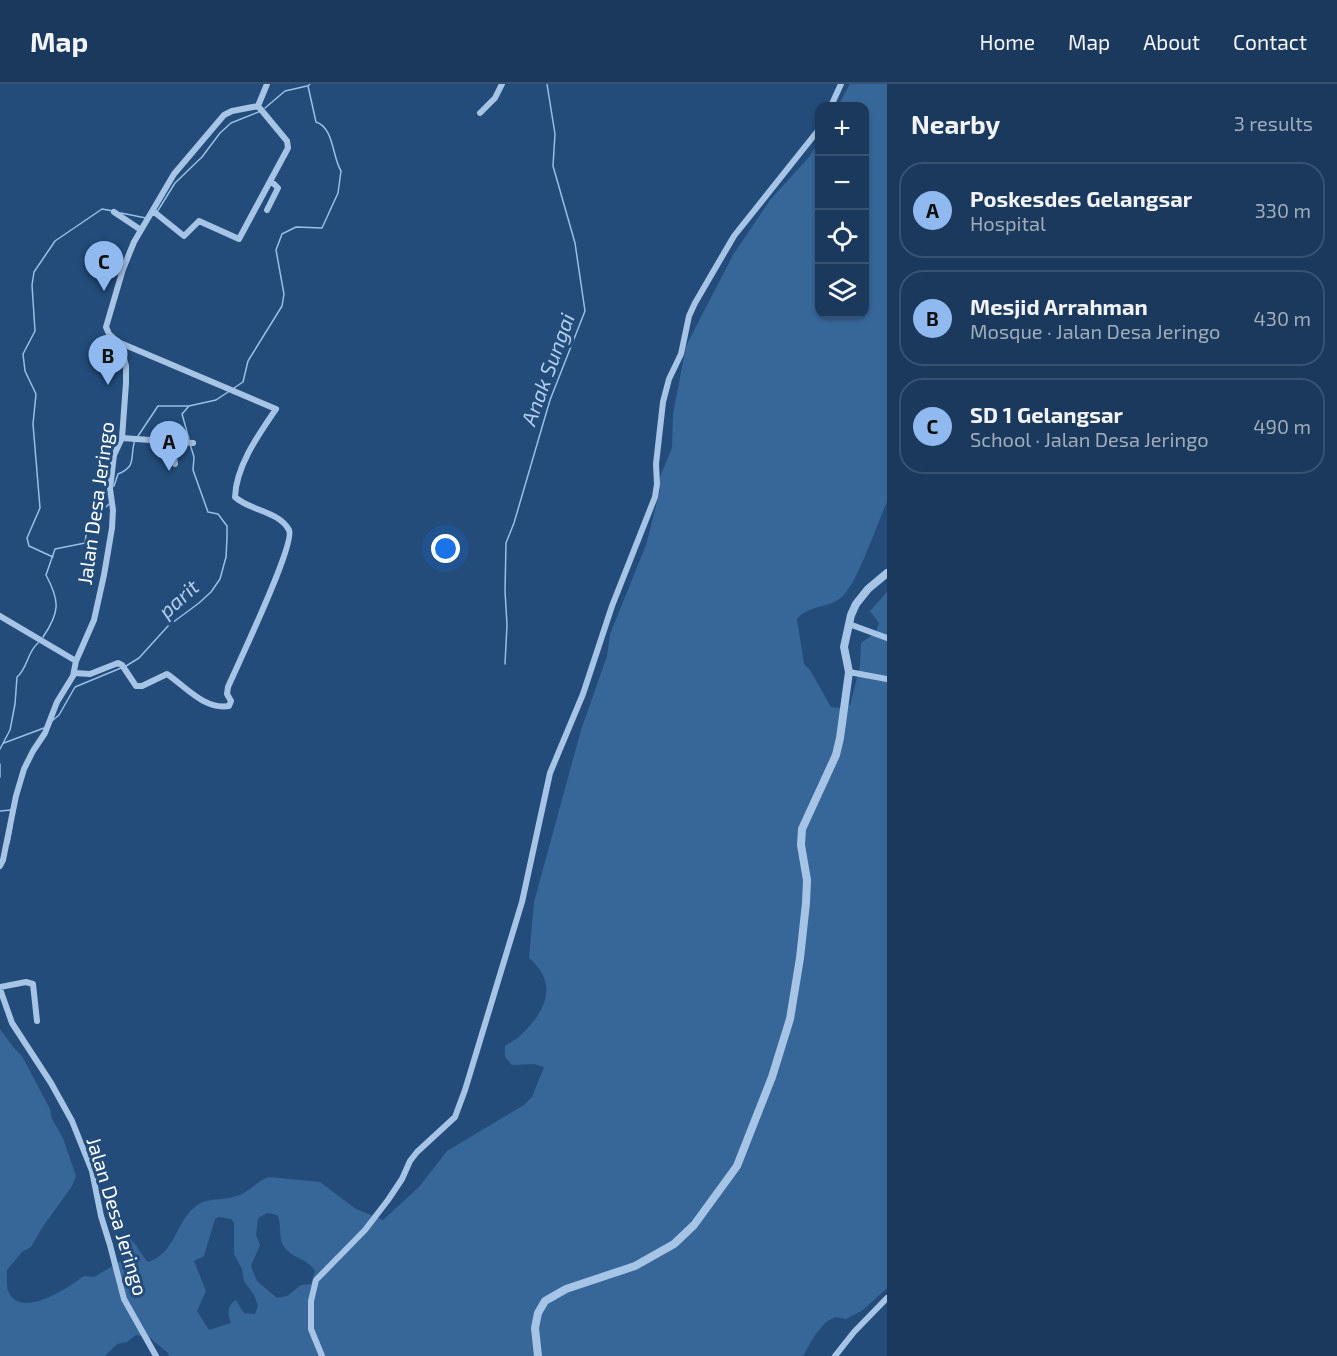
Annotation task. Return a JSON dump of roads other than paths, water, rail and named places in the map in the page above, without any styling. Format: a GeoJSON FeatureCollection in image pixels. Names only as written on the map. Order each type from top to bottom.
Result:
{"type":"FeatureCollection","features":[{"type":"Feature","properties":{"kind":"street"},"geometry":{"type":"LineString","coordinates":[[154,213],[184,236],[199,221],[238,239],[288,148],[288,144],[258,106],[267,84]]}},
{"type":"Feature","properties":{"kind":"street"},"geometry":{"type":"LineString","coordinates":[[480,113],[495,98],[502,84]]}},
{"type":"Feature","properties":{"kind":"street"},"geometry":{"type":"LineString","coordinates":[[833,102],[841,84]]}},
{"type":"Feature","properties":{"kind":"street","name":"Jalan Desa Jeringo"},"geometry":{"type":"LineString","coordinates":[[0,866],[5,855],[22,775],[33,751],[45,733],[57,702],[74,673],[76,661],[94,620],[101,590],[112,528],[110,489],[114,455],[122,438],[126,371],[118,342],[109,334],[106,327],[123,269],[141,230],[154,213],[174,174],[225,115],[232,111],[258,106]]}},
{"type":"Feature","properties":{"kind":"street"},"geometry":{"type":"LineString","coordinates":[[322,1356],[311,1329],[311,1301],[316,1280],[365,1230],[392,1195],[417,1152],[455,1117],[465,1090],[524,895],[550,773],[583,694],[612,606],[655,497],[663,402],[669,379],[681,354],[689,316],[734,236],[815,133]]}},
{"type":"Feature","properties":{"kind":"street"},"geometry":{"type":"LineString","coordinates":[[267,210],[278,188],[271,181]]}},
{"type":"Feature","properties":{"kind":"street"},"geometry":{"type":"LineString","coordinates":[[114,212],[141,230]]}},
{"type":"Feature","properties":{"kind":"street"},"geometry":{"type":"LineString","coordinates":[[74,673],[90,674],[115,663],[123,667],[136,686],[142,686],[167,674],[198,698],[229,706],[231,701],[227,689],[281,566],[291,537],[290,531],[283,523],[235,497],[243,465],[276,409],[118,342]]}},
{"type":"Feature","properties":{"kind":"street"},"geometry":{"type":"LineString","coordinates":[[122,438],[193,443]]}},
{"type":"Feature","properties":{"kind":"street"},"geometry":{"type":"LineString","coordinates":[[172,441],[175,464]]}},
{"type":"Feature","properties":{"kind":"street"},"geometry":{"type":"LineString","coordinates":[[538,1356],[535,1328],[538,1313],[545,1301],[566,1289],[635,1266],[674,1244],[694,1225],[737,1166],[772,1077],[790,1019],[806,903],[807,880],[801,845],[802,830],[838,749],[849,672],[844,647],[849,624],[856,604],[874,583],[887,573]]}},
{"type":"Feature","properties":{"kind":"street"},"geometry":{"type":"LineString","coordinates":[[0,616],[76,661]]}},
{"type":"Feature","properties":{"kind":"street"},"geometry":{"type":"LineString","coordinates":[[849,624],[887,638]]}},
{"type":"Feature","properties":{"kind":"street"},"geometry":{"type":"LineString","coordinates":[[849,672],[887,679]]}},
{"type":"Feature","properties":{"kind":"street"},"geometry":{"type":"LineString","coordinates":[[0,988],[26,982],[33,984],[37,1021]]}},
{"type":"Feature","properties":{"kind":"street","name":"Jalan Desa Jeringo"},"geometry":{"type":"LineString","coordinates":[[0,988],[12,1023],[51,1083],[72,1121],[92,1171],[101,1216],[124,1299],[156,1356]]}},
{"type":"Feature","properties":{"kind":"street"},"geometry":{"type":"LineString","coordinates":[[835,1356],[857,1328],[887,1298]]}},
{"type":"Feature","properties":{"kind":"waterway"},"geometry":{"type":"LineString","coordinates":[[234,388],[243,382],[248,361],[282,306],[284,294],[276,250],[282,234],[296,227],[322,228],[338,193],[341,171],[326,130],[316,122],[308,86],[310,84]]}},
{"type":"Feature","properties":{"kind":"waterway","name":"Anak Sungai"},"geometry":{"type":"LineString","coordinates":[[505,664],[506,543],[550,400],[585,311],[575,243],[553,166],[555,134],[547,84]]}},
{"type":"Feature","properties":{"kind":"waterway"},"geometry":{"type":"LineString","coordinates":[[265,108],[285,91],[307,86]]}},
{"type":"Feature","properties":{"kind":"waterway"},"geometry":{"type":"LineString","coordinates":[[157,212],[175,183],[202,157],[220,133],[231,123],[261,111]]}},
{"type":"Feature","properties":{"kind":"waterway"},"geometry":{"type":"LineString","coordinates":[[53,557],[29,546],[27,538],[40,508],[33,424],[36,394],[25,371],[23,354],[35,331],[32,285],[34,272],[55,241],[102,209],[113,211]]}},
{"type":"Feature","properties":{"kind":"waterway"},"geometry":{"type":"LineString","coordinates":[[121,213],[146,218]]}},
{"type":"Feature","properties":{"kind":"waterway"},"geometry":{"type":"LineString","coordinates":[[138,436],[158,406],[189,406],[216,400],[228,392]]}},
{"type":"Feature","properties":{"kind":"waterway","name":"parit"},"geometry":{"type":"LineString","coordinates":[[189,406],[182,414],[189,439]]}},
{"type":"Feature","properties":{"kind":"waterway"},"geometry":{"type":"LineString","coordinates":[[114,486],[118,474],[131,464],[135,440]]}},
{"type":"Feature","properties":{"kind":"waterway","name":"parit"},"geometry":{"type":"LineString","coordinates":[[126,666],[139,658],[168,626],[211,592],[220,579],[226,557],[227,526],[218,514],[208,512],[193,470],[194,457],[190,444]]}},
{"type":"Feature","properties":{"kind":"waterway"},"geometry":{"type":"LineString","coordinates":[[43,637],[53,620],[56,606],[54,592],[46,575],[55,549],[85,543],[90,524],[109,504]]}},
{"type":"Feature","properties":{"kind":"waterway"},"geometry":{"type":"LineString","coordinates":[[0,749],[10,730],[17,677],[38,643]]}},
{"type":"Feature","properties":{"kind":"waterway","name":"parit"},"geometry":{"type":"LineString","coordinates":[[52,721],[59,715],[75,687],[121,668]]}},
{"type":"Feature","properties":{"kind":"waterway","name":"parit"},"geometry":{"type":"LineString","coordinates":[[4,743],[44,728]]}},
{"type":"Feature","properties":{"kind":"waterway"},"geometry":{"type":"LineString","coordinates":[[0,764],[0,777]]}},
{"type":"Feature","properties":{"kind":"waterway"},"geometry":{"type":"LineString","coordinates":[[0,811],[11,810]]}},
{"type":"Feature","properties":{"kind":"waterway"},"geometry":{"type":"LineString","coordinates":[[9,843],[12,827]]}},
{"type":"Feature","properties":{"kind":"place","name":"SD 1 Gelangsar"},"geometry":{"type":"Point","coordinates":[104,291]}},
{"type":"Feature","properties":{"kind":"place","name":"Mesjid Arrahman"},"geometry":{"type":"Point","coordinates":[108,385]}},
{"type":"Feature","properties":{"kind":"place","name":"Poskesdes Gelangsar"},"geometry":{"type":"Point","coordinates":[169,471]}}]}
